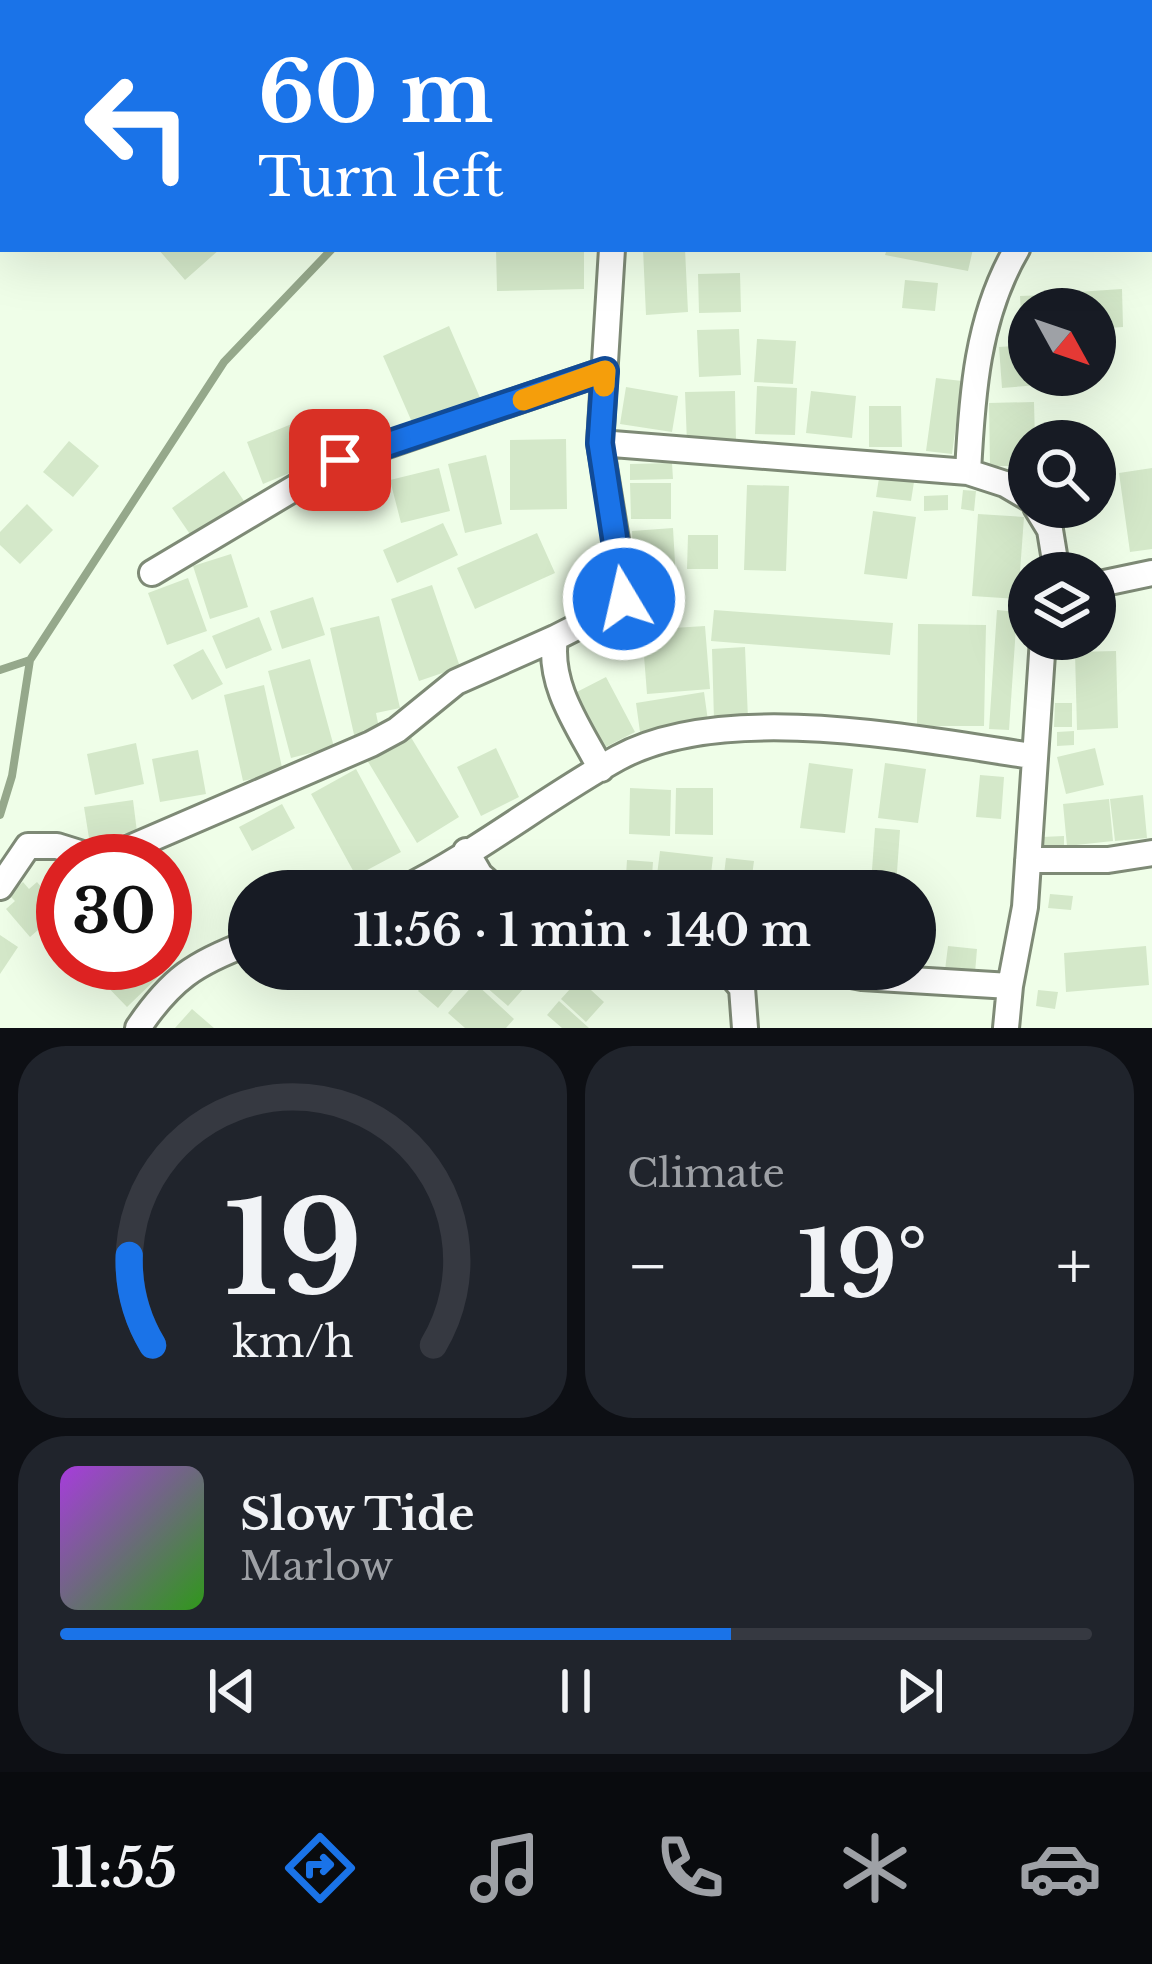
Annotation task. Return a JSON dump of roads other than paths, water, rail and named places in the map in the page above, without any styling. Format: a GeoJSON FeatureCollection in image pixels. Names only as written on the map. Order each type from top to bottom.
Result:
{"type":"FeatureCollection","features":[{"type":"Feature","properties":{"kind":"street"},"geometry":{"type":"LineString","coordinates":[[0,887],[28,846],[57,845],[102,860],[371,744],[397,730],[456,682],[555,638],[624,599],[600,443],[612,252]]}},
{"type":"Feature","properties":{"kind":"street"},"geometry":{"type":"LineString","coordinates":[[968,472],[971,402],[983,332],[1003,272],[1015,252]]}},
{"type":"Feature","properties":{"kind":"street"},"geometry":{"type":"LineString","coordinates":[[152,573],[340,460],[605,371]]}},
{"type":"Feature","properties":{"kind":"street"},"geometry":{"type":"LineString","coordinates":[[600,443],[968,472],[1008,486]]}},
{"type":"Feature","properties":{"kind":"street"},"geometry":{"type":"LineString","coordinates":[[1116,581],[1152,573]]}},
{"type":"Feature","properties":{"kind":"street"},"geometry":{"type":"LineString","coordinates":[[555,638],[552,662],[557,684],[601,769]]}},
{"type":"Feature","properties":{"kind":"street"},"geometry":{"type":"LineString","coordinates":[[1006,1028],[1025,907],[1040,660]]}},
{"type":"Feature","properties":{"kind":"street"},"geometry":{"type":"LineString","coordinates":[[435,870],[601,769],[652,744],[709,731],[839,728],[1032,756]]}},
{"type":"Feature","properties":{"kind":"street"},"geometry":{"type":"LineString","coordinates":[[466,851],[477,870]]}},
{"type":"Feature","properties":{"kind":"street"},"geometry":{"type":"LineString","coordinates":[[1028,860],[1108,860],[1152,854]]}},
{"type":"Feature","properties":{"kind":"street"},"geometry":{"type":"LineString","coordinates":[[138,1028],[188,969],[228,953]]}},
{"type":"Feature","properties":{"kind":"street"},"geometry":{"type":"LineString","coordinates":[[936,982],[1010,986]]}},
{"type":"Feature","properties":{"kind":"street"},"geometry":{"type":"LineString","coordinates":[[742,990],[745,1028]]}},
{"type":"Feature","properties":{"kind":"waterway"},"geometry":{"type":"LineString","coordinates":[[0,815],[12,776],[30,660],[224,362],[329,252]]}},
{"type":"Feature","properties":{"kind":"waterway"},"geometry":{"type":"LineString","coordinates":[[0,670],[30,660]]}}]}
